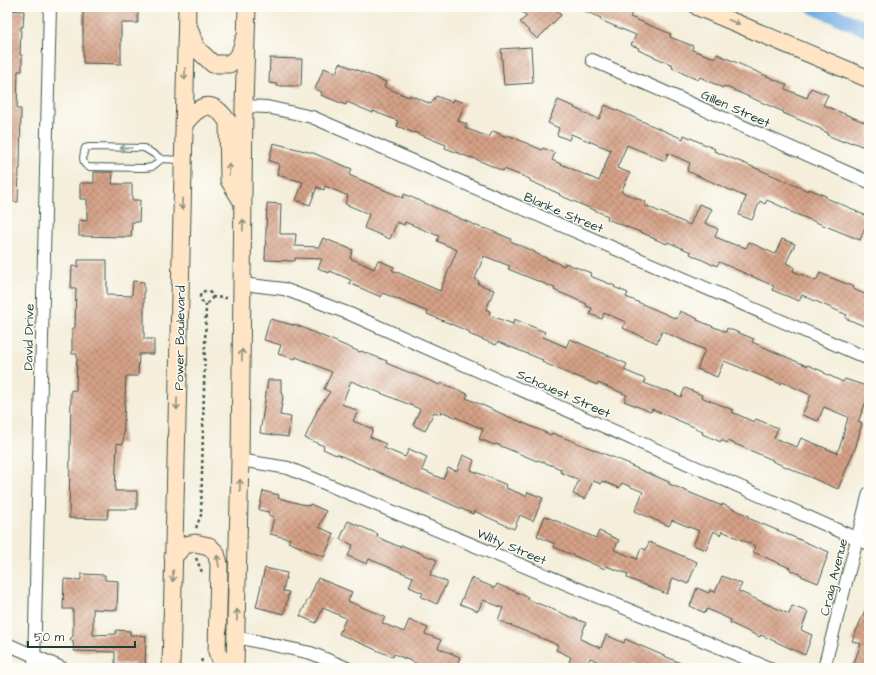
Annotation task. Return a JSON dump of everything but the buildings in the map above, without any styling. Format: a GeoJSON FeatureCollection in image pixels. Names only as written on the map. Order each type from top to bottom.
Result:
{"type":"FeatureCollection","features":[{"type":"Feature","properties":{"kind":"main road"},"geometry":{"type":"LineString","coordinates":[[235,668],[240,460],[244,106],[247,7]]}},
{"type":"Feature","properties":{"kind":"main road"},"geometry":{"type":"LineString","coordinates":[[698,7],[869,79]]}},
{"type":"Feature","properties":{"kind":"main road"},"geometry":{"type":"LineString","coordinates":[[187,15],[196,48],[213,64],[229,64],[239,56],[246,33]]}},
{"type":"Feature","properties":{"kind":"main road","name":"Power Boulevard"},"geometry":{"type":"LineString","coordinates":[[171,668],[187,15]]}},
{"type":"Feature","properties":{"kind":"main road"},"geometry":{"type":"LineString","coordinates":[[184,124],[193,112],[203,107],[210,106],[217,109],[223,115],[228,122],[229,180],[243,204]]}},
{"type":"Feature","properties":{"kind":"main road"},"geometry":{"type":"LineString","coordinates":[[173,557],[185,545],[195,543],[209,546],[216,553],[219,564],[217,652],[225,668]]}},
{"type":"Feature","properties":{"kind":"street","name":"David Drive"},"geometry":{"type":"LineString","coordinates":[[34,662],[50,7]]}},
{"type":"Feature","properties":{"kind":"street","name":"Gillen Street"},"geometry":{"type":"LineString","coordinates":[[592,60],[869,182]]}},
{"type":"Feature","properties":{"kind":"street","name":"Blanke Street"},"geometry":{"type":"LineString","coordinates":[[244,106],[267,107],[312,117],[869,359]]}},
{"type":"Feature","properties":{"kind":"street","name":"Schouest Street"},"geometry":{"type":"LineString","coordinates":[[243,284],[284,290],[350,314],[869,544]]}},
{"type":"Feature","properties":{"kind":"street","name":"Wilty Street"},"geometry":{"type":"LineString","coordinates":[[240,460],[288,468],[770,668]]}},
{"type":"Feature","properties":{"kind":"street","name":"Craig Avenue"},"geometry":{"type":"LineString","coordinates":[[824,668],[869,493]]}},
{"type":"Feature","properties":{"kind":"street"},"geometry":{"type":"LineString","coordinates":[[236,637],[311,652],[347,668]]}},
{"type":"Feature","properties":{"kind":"street"},"geometry":{"type":"LineString","coordinates":[[7,644],[34,662],[62,668]]}},
{"type":"Feature","properties":{"kind":"lane"},"geometry":{"type":"LineString","coordinates":[[162,159],[152,167],[145,168],[88,166],[83,162],[85,148],[144,148],[162,159],[183,160]]}},
{"type":"Feature","properties":{"kind":"path"},"geometry":{"type":"LineString","coordinates":[[203,574],[194,554],[195,529],[201,515],[206,304],[212,297],[207,291],[203,292],[200,297],[201,301],[206,304]]}},
{"type":"Feature","properties":{"kind":"path"},"geometry":{"type":"LineString","coordinates":[[201,668],[202,652]]}},
{"type":"Feature","properties":{"kind":"waterway"},"geometry":{"type":"LineString","coordinates":[[814,7],[869,30]]}}]}
